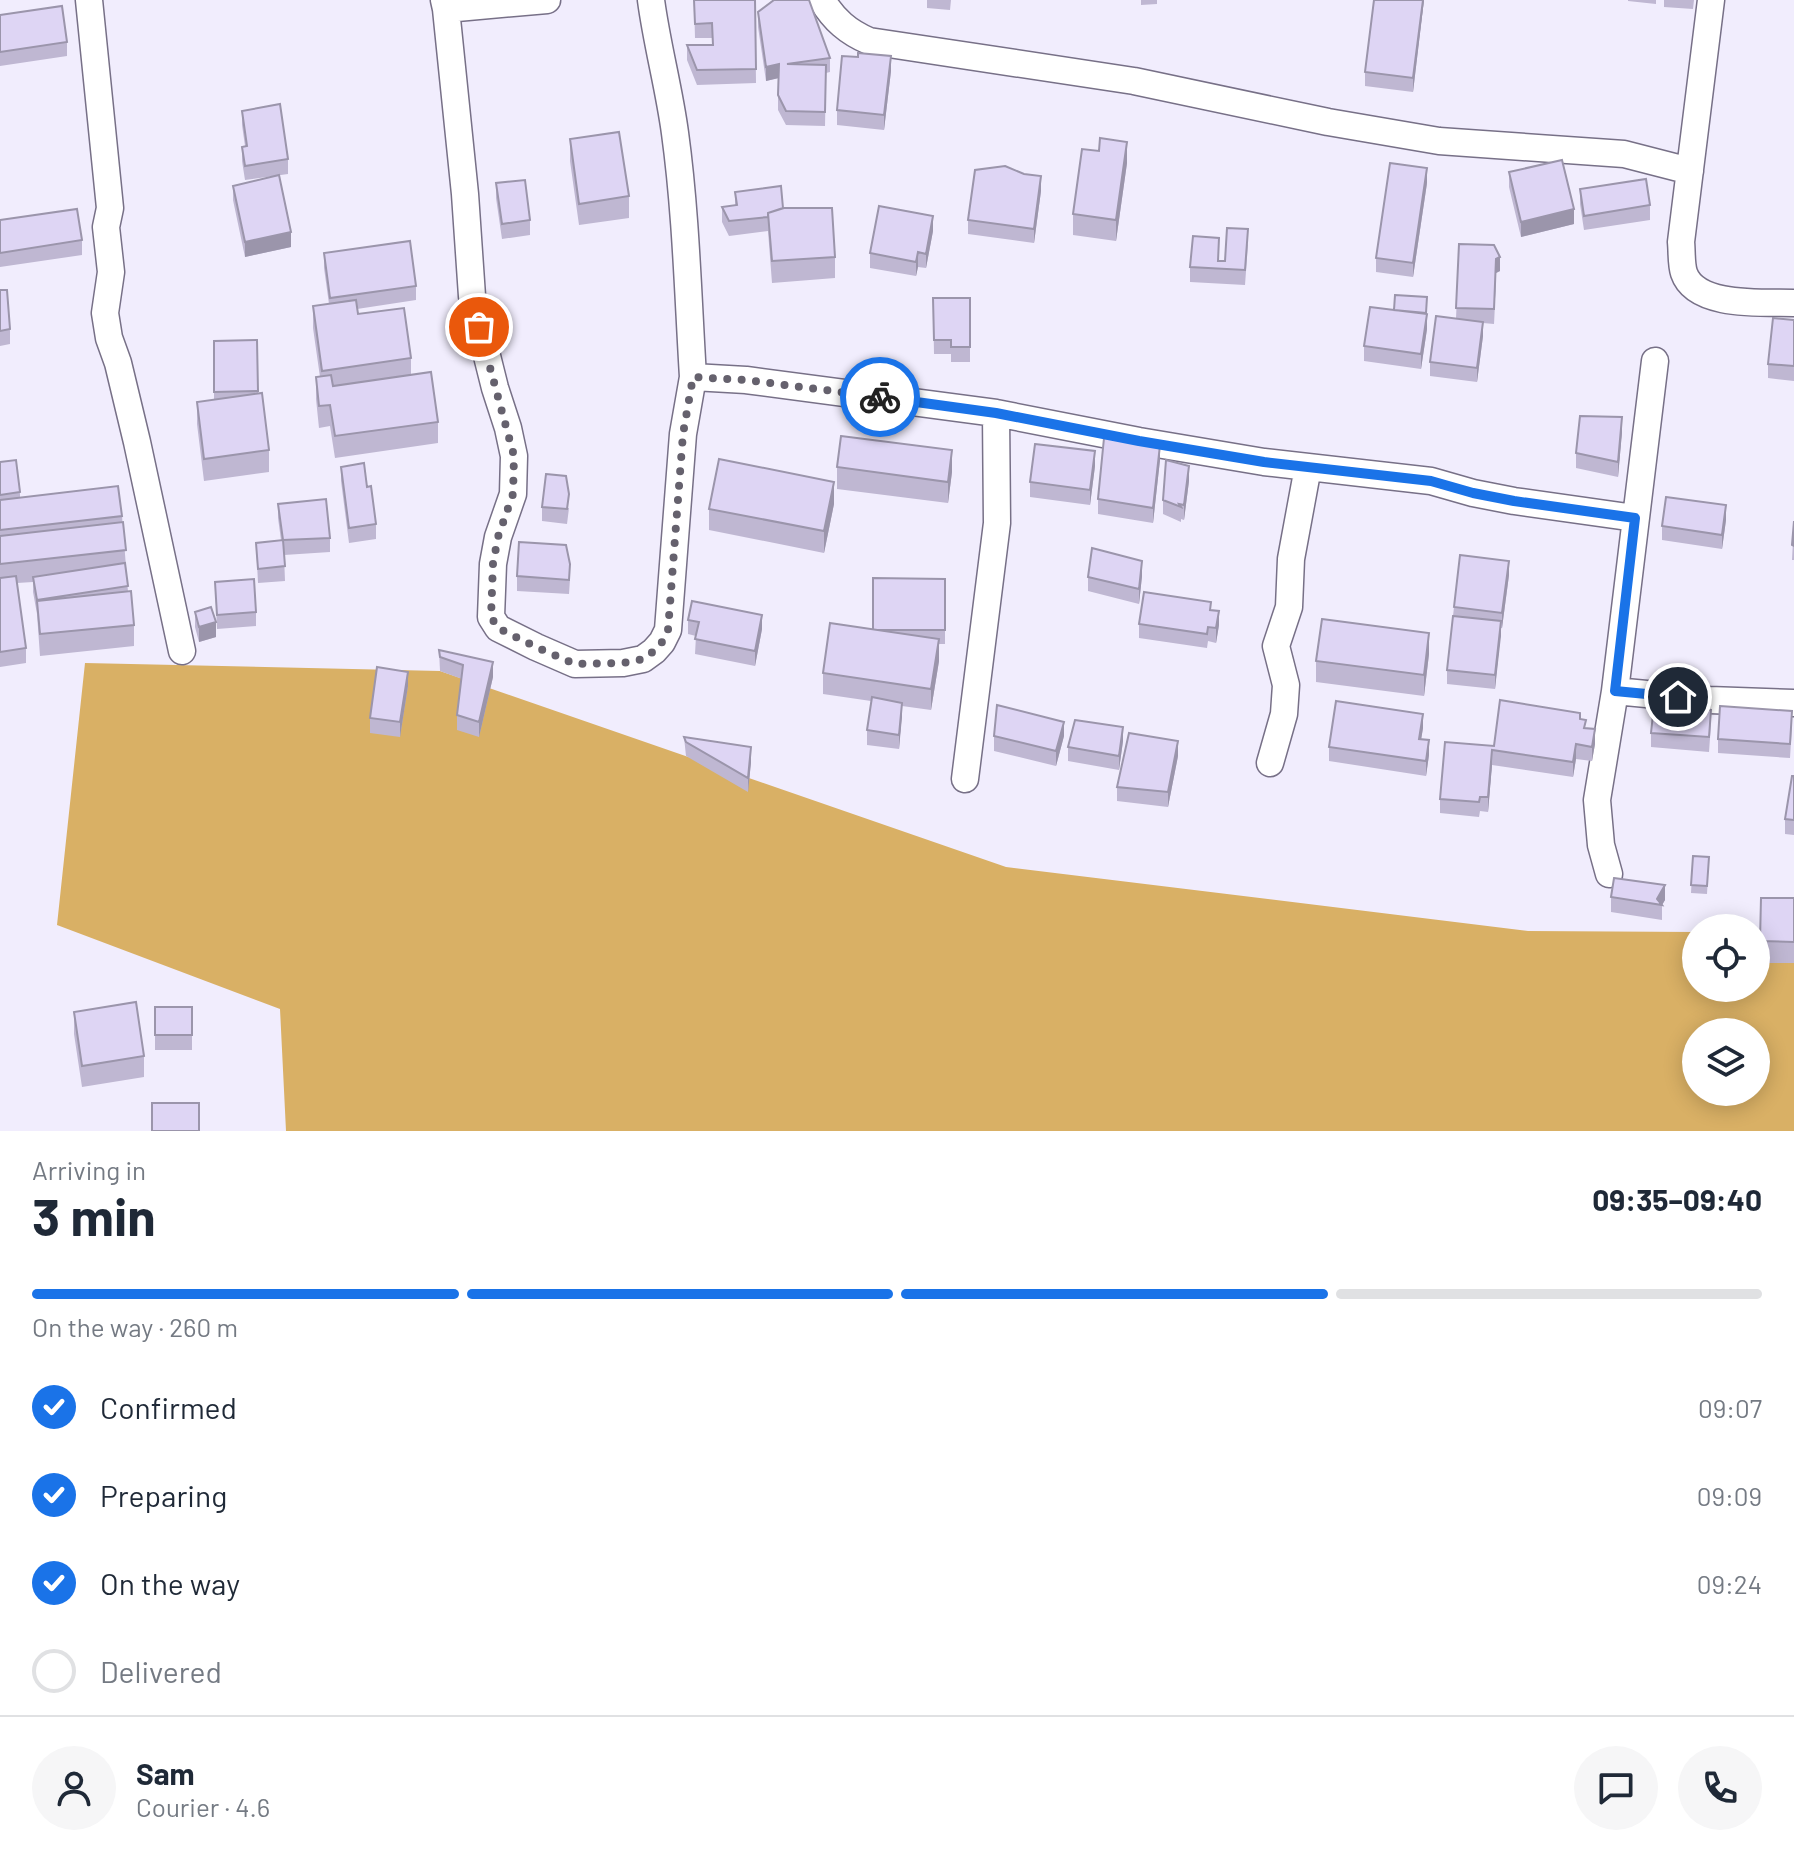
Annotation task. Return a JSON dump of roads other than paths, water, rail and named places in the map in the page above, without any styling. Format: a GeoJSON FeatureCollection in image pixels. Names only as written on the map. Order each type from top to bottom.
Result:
{"type":"FeatureCollection","features":[{"type":"Feature","properties":{"kind":"street"},"geometry":{"type":"LineString","coordinates":[[89,0],[110,208],[106,227],[111,272],[105,313],[134,429],[182,651]]}},
{"type":"Feature","properties":{"kind":"street"},"geometry":{"type":"LineString","coordinates":[[547,0],[445,5],[465,194],[472,296],[514,456],[513,494],[498,537],[493,564],[491,617],[498,628],[575,664],[623,663],[643,659],[662,642],[668,630],[683,434],[693,377],[675,130],[651,0]]}},
{"type":"Feature","properties":{"kind":"street"},"geometry":{"type":"LineString","coordinates":[[822,0],[831,16],[852,33],[869,41],[1134,81],[1328,122],[1439,141],[1624,154],[1690,171]]}},
{"type":"Feature","properties":{"kind":"street"},"geometry":{"type":"LineString","coordinates":[[1711,0],[1681,242],[1684,274],[1696,291],[1716,298],[1794,303]]}},
{"type":"Feature","properties":{"kind":"street"},"geometry":{"type":"LineString","coordinates":[[1609,874],[1601,845],[1597,800],[1615,691],[1655,361]]}},
{"type":"Feature","properties":{"kind":"street"},"geometry":{"type":"LineString","coordinates":[[693,377],[746,380],[996,413],[1264,462],[1431,481],[1514,501],[1635,518]]}},
{"type":"Feature","properties":{"kind":"street"},"geometry":{"type":"LineString","coordinates":[[965,779],[997,523],[996,413]]}},
{"type":"Feature","properties":{"kind":"street"},"geometry":{"type":"LineString","coordinates":[[1270,763],[1284,714],[1286,685],[1276,646],[1289,607],[1291,559],[1308,467]]}},
{"type":"Feature","properties":{"kind":"street"},"geometry":{"type":"LineString","coordinates":[[1615,691],[1709,700],[1794,703]]}}]}
